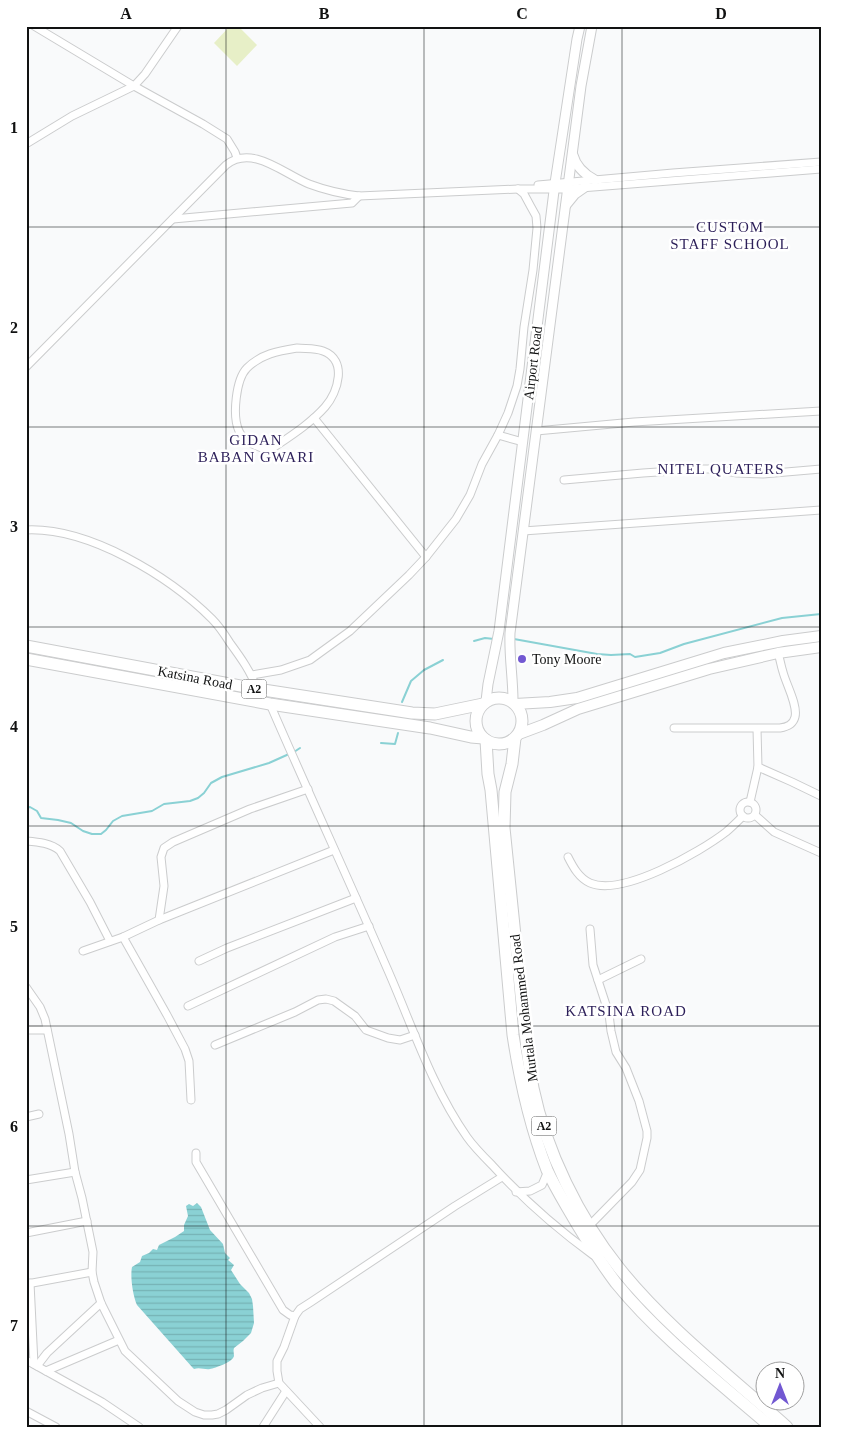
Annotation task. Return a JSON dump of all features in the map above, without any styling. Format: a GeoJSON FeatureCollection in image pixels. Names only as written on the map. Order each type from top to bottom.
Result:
{"type":"FeatureCollection","features":[{"type":"Feature","properties":{"kind":"highway","name":"Katsina Road"},"geometry":{"type":"LineString","coordinates":[[26,646],[257,689],[423,714],[435,714],[485,702]]}},
{"type":"Feature","properties":{"kind":"highway","name":"Katsina Road"},"geometry":{"type":"LineString","coordinates":[[26,659],[270,704],[430,728],[484,739]]}},
{"type":"Feature","properties":{"kind":"highway","name":"A2"},"geometry":{"type":"LineString","coordinates":[[498,698],[514,702],[523,719],[522,727],[517,736],[507,743],[499,744],[484,739],[478,730],[476,722],[477,714],[485,702],[498,698]]}},
{"type":"Feature","properties":{"kind":"highway","name":"Murtala Mohammed Road"},"geometry":{"type":"LineString","coordinates":[[517,736],[505,792],[504,828],[527,1051],[543,1123],[555,1155],[569,1188],[590,1225],[619,1268],[649,1302],[690,1341],[787,1427]]}},
{"type":"Feature","properties":{"kind":"highway","name":"Murtala Mohammed Road"},"geometry":{"type":"LineString","coordinates":[[484,739],[491,790],[512,1025],[518,1069],[531,1123],[548,1171],[580,1231],[617,1283],[667,1336],[771,1427]]}},
{"type":"Feature","properties":{"kind":"main road"},"geometry":{"type":"LineString","coordinates":[[514,702],[550,702],[577,698],[724,653],[768,643],[821,636]]}},
{"type":"Feature","properties":{"kind":"main road"},"geometry":{"type":"LineString","coordinates":[[517,736],[578,709],[709,669],[778,653],[821,647]]}},
{"type":"Feature","properties":{"kind":"street"},"geometry":{"type":"LineString","coordinates":[[34,26],[227,139],[237,158]]}},
{"type":"Feature","properties":{"kind":"street"},"geometry":{"type":"LineString","coordinates":[[26,144],[72,116],[134,86],[145,74],[178,26]]}},
{"type":"Feature","properties":{"kind":"street","name":"Airport Road"},"geometry":{"type":"LineString","coordinates":[[485,702],[499,631],[555,185],[580,26]]}},
{"type":"Feature","properties":{"kind":"street","name":"Airport Road"},"geometry":{"type":"LineString","coordinates":[[514,702],[510,633],[581,86],[592,26]]}},
{"type":"Feature","properties":{"kind":"street"},"geometry":{"type":"LineString","coordinates":[[573,152],[578,167],[594,180]]}},
{"type":"Feature","properties":{"kind":"street"},"geometry":{"type":"LineString","coordinates":[[26,367],[226,165],[237,158],[257,159],[308,184],[359,196],[555,185],[585,187],[821,169]]}},
{"type":"Feature","properties":{"kind":"street"},"geometry":{"type":"LineString","coordinates":[[569,185],[594,180],[821,162]]}},
{"type":"Feature","properties":{"kind":"street"},"geometry":{"type":"LineString","coordinates":[[566,205],[572,197],[585,187]]}},
{"type":"Feature","properties":{"kind":"street"},"geometry":{"type":"LineString","coordinates":[[252,675],[281,670],[310,660],[350,631],[409,576],[426,557],[456,519],[470,495],[482,464],[498,435],[511,405],[520,369],[537,228],[536,216],[519,188]]}},
{"type":"Feature","properties":{"kind":"street"},"geometry":{"type":"LineString","coordinates":[[173,219],[352,203],[359,196]]}},
{"type":"Feature","properties":{"kind":"street"},"geometry":{"type":"LineString","coordinates":[[296,348],[324,351],[334,358],[339,369],[336,388],[326,406],[314,418],[270,450],[263,450],[250,443],[239,432],[236,417],[237,391],[240,379],[246,369],[259,359],[275,352],[296,348]]}},
{"type":"Feature","properties":{"kind":"street"},"geometry":{"type":"LineString","coordinates":[[536,432],[643,422],[821,411]]}},
{"type":"Feature","properties":{"kind":"street"},"geometry":{"type":"LineString","coordinates":[[314,418],[426,557]]}},
{"type":"Feature","properties":{"kind":"street"},"geometry":{"type":"LineString","coordinates":[[498,435],[523,442]]}},
{"type":"Feature","properties":{"kind":"street"},"geometry":{"type":"LineString","coordinates":[[564,480],[703,469],[763,474],[821,470]]}},
{"type":"Feature","properties":{"kind":"street"},"geometry":{"type":"LineString","coordinates":[[523,531],[821,510]]}},
{"type":"Feature","properties":{"kind":"street"},"geometry":{"type":"LineString","coordinates":[[26,530],[50,531],[117,552],[180,591],[213,620],[252,675],[257,689]]}},
{"type":"Feature","properties":{"kind":"street"},"geometry":{"type":"LineString","coordinates":[[674,728],[757,729],[788,727],[796,717],[794,702],[782,672],[778,653]]}},
{"type":"Feature","properties":{"kind":"street"},"geometry":{"type":"LineString","coordinates":[[270,704],[369,926],[429,1067],[457,1122],[468,1138],[516,1192],[600,1260]]}},
{"type":"Feature","properties":{"kind":"street"},"geometry":{"type":"LineString","coordinates":[[750,802],[758,767],[757,729]]}},
{"type":"Feature","properties":{"kind":"street"},"geometry":{"type":"LineString","coordinates":[[758,767],[821,796]]}},
{"type":"Feature","properties":{"kind":"street"},"geometry":{"type":"LineString","coordinates":[[159,920],[164,886],[161,857],[164,848],[173,842],[250,809],[308,789]]}},
{"type":"Feature","properties":{"kind":"street"},"geometry":{"type":"LineString","coordinates":[[750,802],[756,808],[755,815]]}},
{"type":"Feature","properties":{"kind":"street"},"geometry":{"type":"LineString","coordinates":[[750,802],[744,803],[740,807],[740,812],[748,818],[755,815]]}},
{"type":"Feature","properties":{"kind":"street"},"geometry":{"type":"LineString","coordinates":[[755,815],[774,832],[821,853]]}},
{"type":"Feature","properties":{"kind":"street"},"geometry":{"type":"LineString","coordinates":[[568,856],[577,872],[596,885],[606,886],[630,881],[664,869],[701,849],[743,816]]}},
{"type":"Feature","properties":{"kind":"street"},"geometry":{"type":"LineString","coordinates":[[26,841],[48,844],[60,851],[110,941]]}},
{"type":"Feature","properties":{"kind":"street"},"geometry":{"type":"LineString","coordinates":[[83,951],[123,937],[159,920],[334,850]]}},
{"type":"Feature","properties":{"kind":"street"},"geometry":{"type":"LineString","coordinates":[[200,961],[227,948],[356,898]]}},
{"type":"Feature","properties":{"kind":"street"},"geometry":{"type":"LineString","coordinates":[[188,1006],[335,937],[369,926]]}},
{"type":"Feature","properties":{"kind":"street"},"geometry":{"type":"LineString","coordinates":[[590,929],[593,965],[609,1014],[616,1052],[626,1068],[639,1101],[647,1138],[640,1170],[632,1182],[590,1225]]}},
{"type":"Feature","properties":{"kind":"street"},"geometry":{"type":"LineString","coordinates":[[123,937],[185,1049],[190,1067],[191,1100]]}},
{"type":"Feature","properties":{"kind":"street"},"geometry":{"type":"LineString","coordinates":[[598,980],[641,959]]}},
{"type":"Feature","properties":{"kind":"street"},"geometry":{"type":"LineString","coordinates":[[26,987],[40,1007],[45,1019],[93,1252],[92,1272],[101,1303],[125,1350],[178,1401],[195,1412],[204,1415],[218,1414],[247,1395],[279,1383]]}},
{"type":"Feature","properties":{"kind":"street"},"geometry":{"type":"LineString","coordinates":[[215,1045],[295,1012],[318,1000],[326,999],[334,1001],[354,1016],[366,1030],[400,1040],[416,1034]]}},
{"type":"Feature","properties":{"kind":"street"},"geometry":{"type":"LineString","coordinates":[[26,1030],[47,1030]]}},
{"type":"Feature","properties":{"kind":"street"},"geometry":{"type":"LineString","coordinates":[[26,1117],[39,1114]]}},
{"type":"Feature","properties":{"kind":"street"},"geometry":{"type":"LineString","coordinates":[[196,1153],[196,1162],[283,1310],[295,1316]]}},
{"type":"Feature","properties":{"kind":"street"},"geometry":{"type":"LineString","coordinates":[[516,1192],[530,1191],[542,1185],[548,1171]]}},
{"type":"Feature","properties":{"kind":"street"},"geometry":{"type":"LineString","coordinates":[[26,1180],[75,1172]]}},
{"type":"Feature","properties":{"kind":"street"},"geometry":{"type":"LineString","coordinates":[[320,1427],[279,1383],[277,1361],[295,1316],[300,1309],[502,1177]]}},
{"type":"Feature","properties":{"kind":"street"},"geometry":{"type":"LineString","coordinates":[[26,1233],[87,1221]]}},
{"type":"Feature","properties":{"kind":"street"},"geometry":{"type":"LineString","coordinates":[[35,1365],[28,1283],[92,1272]]}},
{"type":"Feature","properties":{"kind":"street"},"geometry":{"type":"LineString","coordinates":[[35,1365],[101,1303]]}},
{"type":"Feature","properties":{"kind":"street"},"geometry":{"type":"LineString","coordinates":[[46,1371],[119,1340]]}},
{"type":"Feature","properties":{"kind":"street"},"geometry":{"type":"LineString","coordinates":[[26,1360],[102,1402],[139,1427]]}},
{"type":"Feature","properties":{"kind":"street"},"geometry":{"type":"LineString","coordinates":[[265,1426],[286,1391]]}},
{"type":"Feature","properties":{"kind":"street"},"geometry":{"type":"LineString","coordinates":[[26,1411],[56,1427]]}},
{"type":"Feature","properties":{"kind":"green space"},"geometry":{"type":"Polygon","coordinates":[[[230,26],[238,26],[257,45],[237,66],[214,43],[230,26]]]}},
{"type":"Feature","properties":{"kind":"water"},"geometry":{"type":"Polygon","coordinates":[[[197,1203],[201,1207],[210,1230],[223,1244],[225,1253],[230,1258],[228,1260],[234,1265],[231,1270],[240,1284],[249,1293],[253,1306],[254,1323],[251,1333],[234,1348],[234,1356],[231,1360],[220,1366],[208,1369],[194,1369],[137,1305],[134,1297],[131,1271],[132,1267],[140,1262],[142,1256],[153,1249],[157,1250],[159,1245],[184,1231],[184,1225],[188,1216],[186,1206],[189,1204],[193,1206],[197,1203]]]}},
{"type":"Feature","properties":{"kind":"waterway"},"geometry":{"type":"LineString","coordinates":[[514,639],[597,654],[630,654],[635,657],[660,653],[684,644],[782,618],[821,614]]}},
{"type":"Feature","properties":{"kind":"waterway"},"geometry":{"type":"LineString","coordinates":[[474,641],[485,638],[494,639]]}},
{"type":"Feature","properties":{"kind":"waterway"},"geometry":{"type":"LineString","coordinates":[[402,702],[411,681],[424,670],[443,660]]}},
{"type":"Feature","properties":{"kind":"waterway"},"geometry":{"type":"LineString","coordinates":[[381,743],[395,744],[398,733]]}},
{"type":"Feature","properties":{"kind":"waterway"},"geometry":{"type":"LineString","coordinates":[[294,752],[300,748]]}},
{"type":"Feature","properties":{"kind":"waterway"},"geometry":{"type":"LineString","coordinates":[[26,808],[30,807],[37,811],[41,818],[71,823],[83,831],[101,834],[113,821],[122,816],[152,811],[164,804],[190,801],[198,798],[211,783],[222,777],[269,763],[289,754]]}},
{"type":"Feature","properties":{"kind":"place","name":"Tony Moore"},"geometry":{"type":"Point","coordinates":[522,659]}},
{"type":"Feature","properties":{"kind":"district","name":"CUSTOM STAFF SCHOOL"},"geometry":{"type":"Point","coordinates":[730,236]}},
{"type":"Feature","properties":{"kind":"district","name":"GIDAN BABAN GWARI"},"geometry":{"type":"Point","coordinates":[256,448]}},
{"type":"Feature","properties":{"kind":"district","name":"NITEL QUATERS"},"geometry":{"type":"Point","coordinates":[721,469]}},
{"type":"Feature","properties":{"kind":"district","name":"KATSINA ROAD"},"geometry":{"type":"Point","coordinates":[626,1011]}}]}
